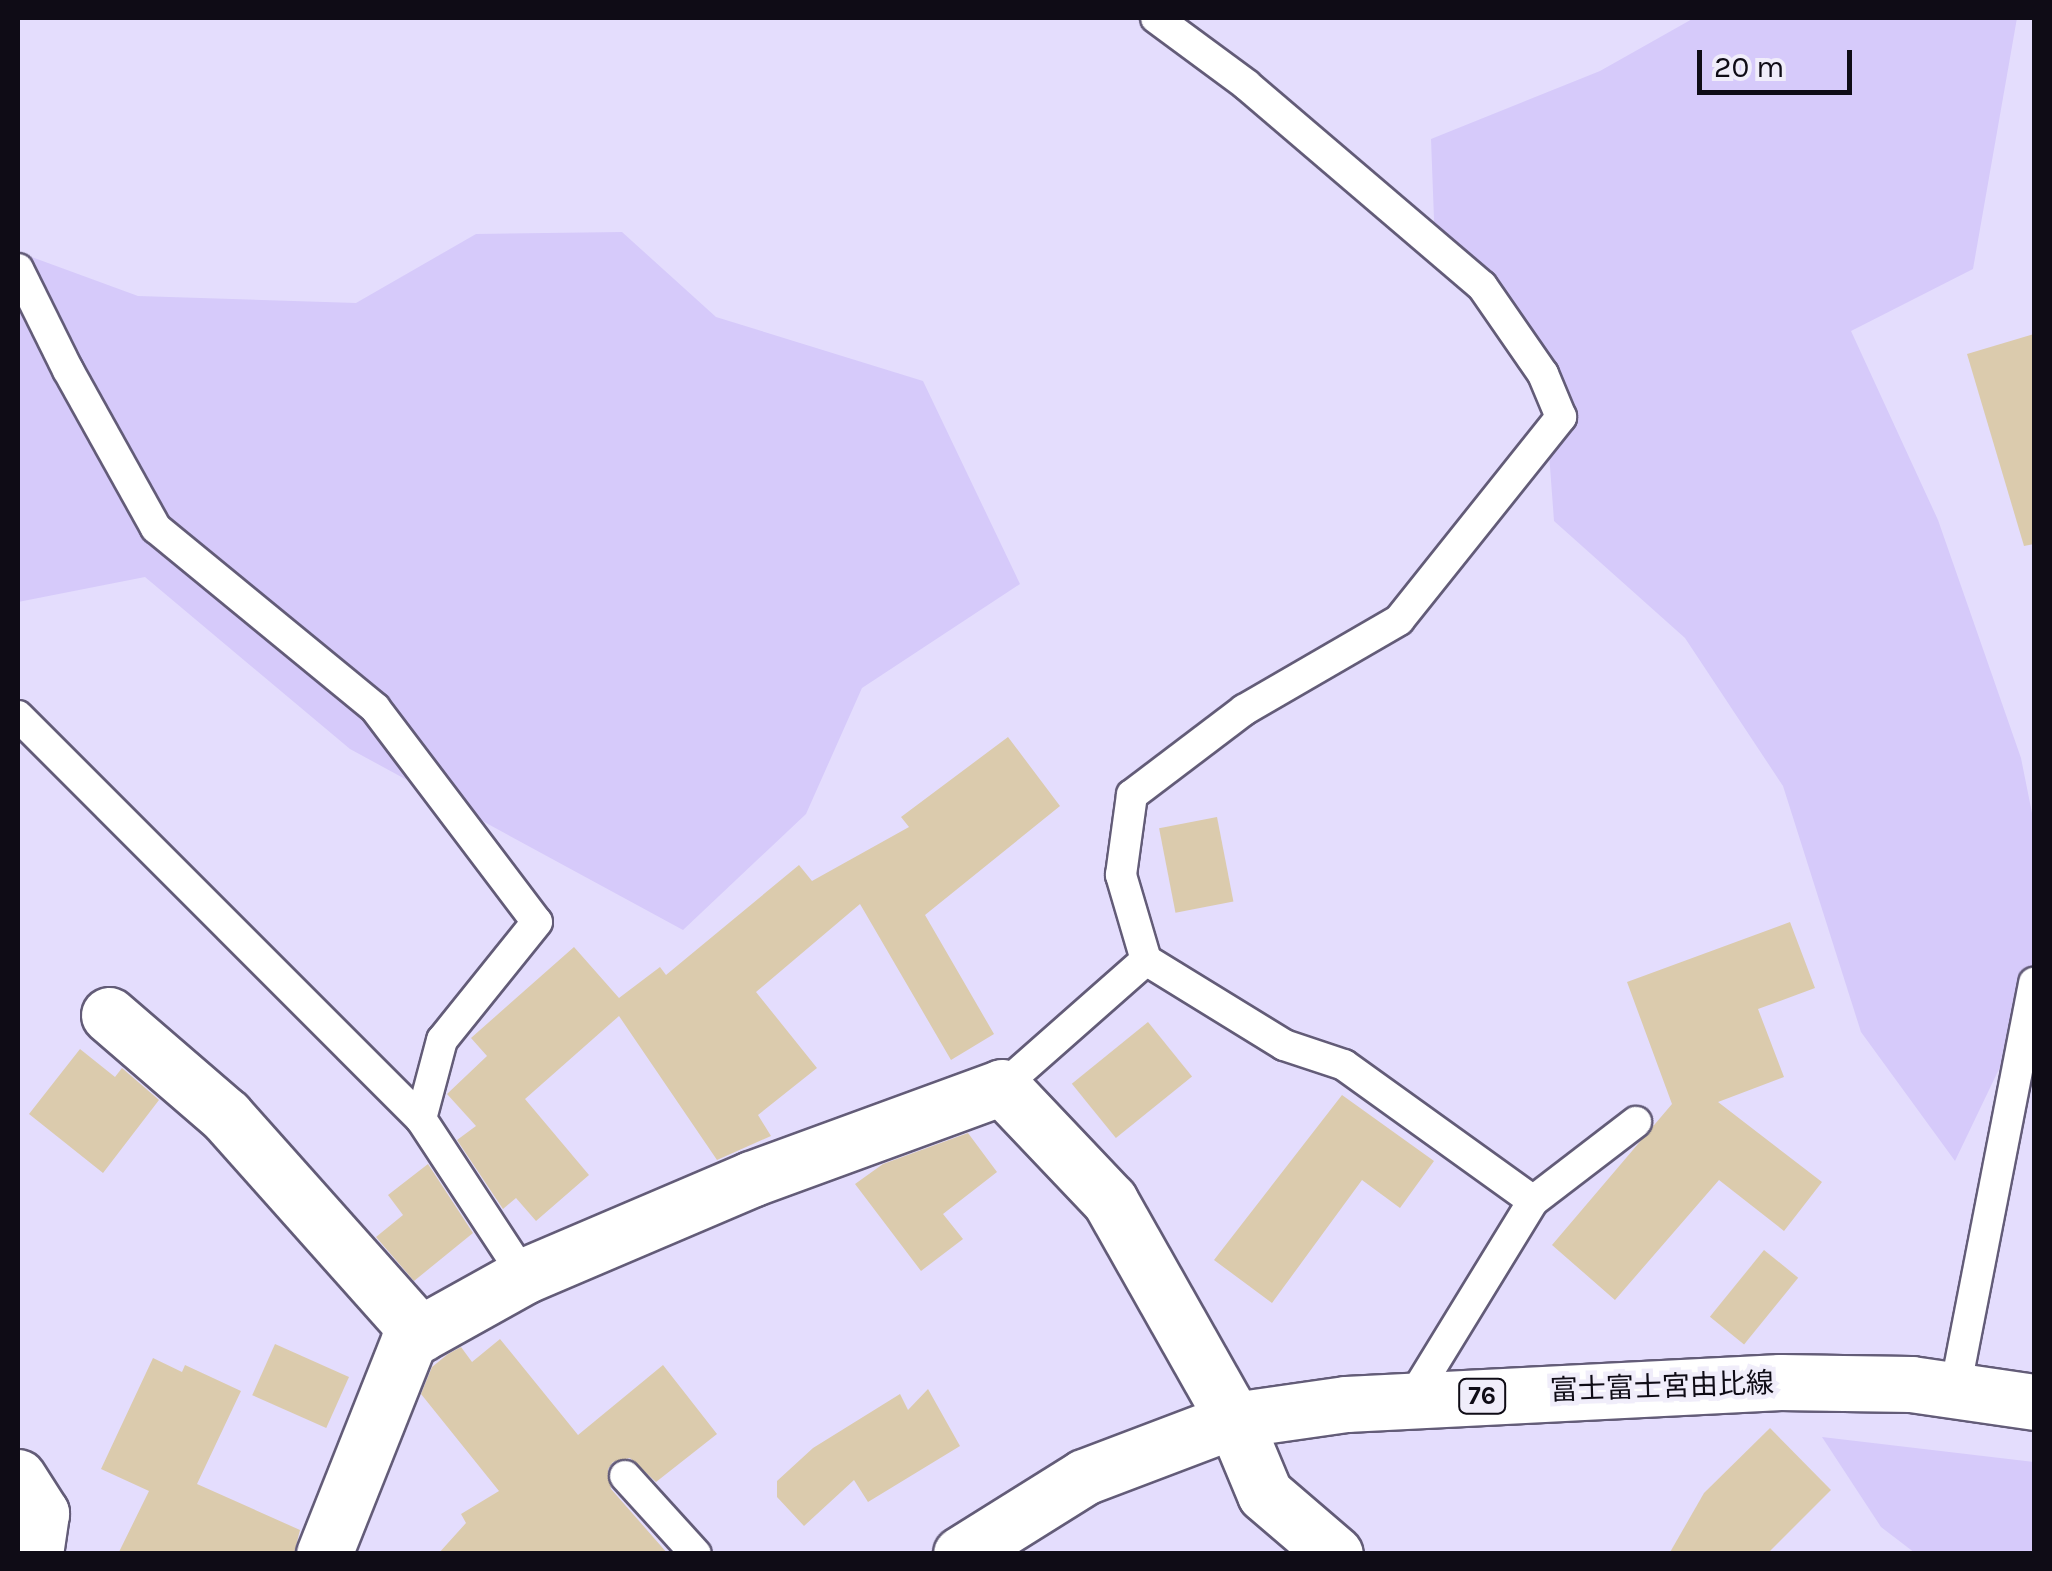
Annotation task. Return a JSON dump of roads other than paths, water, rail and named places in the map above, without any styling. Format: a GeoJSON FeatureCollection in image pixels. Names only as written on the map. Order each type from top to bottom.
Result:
{"type":"FeatureCollection","features":[{"type":"Feature","properties":{"kind":"street"},"geometry":{"type":"LineString","coordinates":[[110,1015],[226,1116],[420,1334]]}},
{"type":"Feature","properties":{"kind":"street"},"geometry":{"type":"LineString","coordinates":[[324,1554],[409,1340],[524,1276],[751,1179],[1002,1087],[1110,1201],[1234,1420],[1265,1494],[1335,1554]]}},
{"type":"Feature","properties":{"kind":"street","name":"富士富士宮由比線"},"geometry":{"type":"LineString","coordinates":[[961,1554],[1084,1477],[1234,1420],[1346,1404],[1780,1382],[1911,1384],[2034,1402]]}},
{"type":"Feature","properties":{"kind":"street"},"geometry":{"type":"LineString","coordinates":[[18,1477],[41,1513],[35,1554]]}},
{"type":"Feature","properties":{"kind":"lane"},"geometry":{"type":"LineString","coordinates":[[1156,18],[1247,85],[1482,286],[1543,374],[1561,417],[1399,620],[1244,710],[1132,795],[1121,875],[1146,960],[1284,1045],[1344,1065],[1533,1201]]}},
{"type":"Feature","properties":{"kind":"lane"},"geometry":{"type":"LineString","coordinates":[[18,269],[68,370],[156,528],[375,708],[538,922],[442,1040],[422,1119]]}},
{"type":"Feature","properties":{"kind":"lane"},"geometry":{"type":"LineString","coordinates":[[18,716],[422,1119],[524,1276]]}},
{"type":"Feature","properties":{"kind":"lane"},"geometry":{"type":"LineString","coordinates":[[1002,1087],[1146,960]]}},
{"type":"Feature","properties":{"kind":"lane"},"geometry":{"type":"LineString","coordinates":[[1955,1390],[2034,982]]}},
{"type":"Feature","properties":{"kind":"lane"},"geometry":{"type":"LineString","coordinates":[[1411,1400],[1533,1201],[1636,1122]]}},
{"type":"Feature","properties":{"kind":"lane"},"geometry":{"type":"LineString","coordinates":[[625,1476],[696,1554]]}}]}
